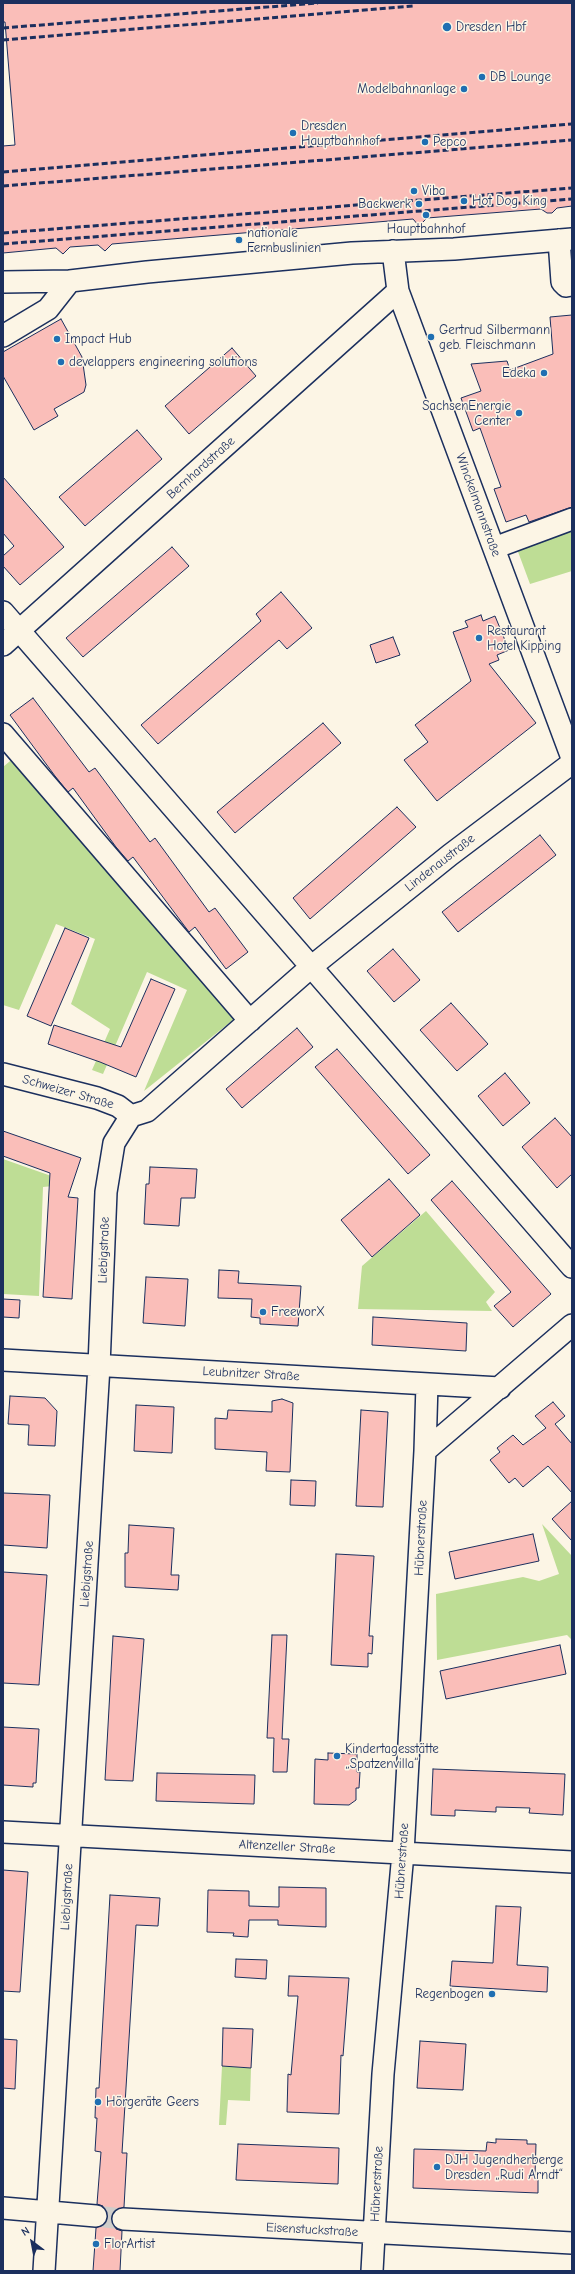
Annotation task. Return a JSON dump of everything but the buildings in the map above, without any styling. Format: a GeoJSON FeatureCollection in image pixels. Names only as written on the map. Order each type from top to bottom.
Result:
{"type":"FeatureCollection","features":[{"type":"Feature","properties":{"kind":"street"},"geometry":{"type":"LineString","coordinates":[[3,282],[70,281],[147,272],[393,251],[454,249],[565,240],[562,282],[566,286],[572,285]]}},
{"type":"Feature","properties":{"kind":"street","name":"Winckelmannstraße"},"geometry":{"type":"LineString","coordinates":[[393,251],[398,291],[572,758]]}},
{"type":"Feature","properties":{"kind":"street"},"geometry":{"type":"LineString","coordinates":[[3,336],[48,309],[70,281]]}},
{"type":"Feature","properties":{"kind":"street","name":"Bernhardstraße"},"geometry":{"type":"LineString","coordinates":[[3,645],[398,291]]}},
{"type":"Feature","properties":{"kind":"street"},"geometry":{"type":"LineString","coordinates":[[494,548],[572,519]]}},
{"type":"Feature","properties":{"kind":"street"},"geometry":{"type":"LineString","coordinates":[[3,612],[572,1267]]}},
{"type":"Feature","properties":{"kind":"street"},"geometry":{"type":"LineString","coordinates":[[3,734],[250,1022]]}},
{"type":"Feature","properties":{"kind":"street","name":"Lindenaustraße"},"geometry":{"type":"LineString","coordinates":[[311,967],[443,860],[572,763]]}},
{"type":"Feature","properties":{"kind":"street"},"geometry":{"type":"LineString","coordinates":[[131,1116],[147,1111],[311,967]]}},
{"type":"Feature","properties":{"kind":"street","name":"Schweizer Straße"},"geometry":{"type":"LineString","coordinates":[[3,1074],[97,1098],[118,1106],[131,1116]]}},
{"type":"Feature","properties":{"kind":"street","name":"Liebigstraße"},"geometry":{"type":"LineString","coordinates":[[44,2271],[99,1366],[106,1192],[114,1143],[131,1116]]}},
{"type":"Feature","properties":{"kind":"street"},"geometry":{"type":"LineString","coordinates":[[425,1451],[572,1325]]}},
{"type":"Feature","properties":{"kind":"street","name":"Leubnitzer Straße"},"geometry":{"type":"LineString","coordinates":[[3,1360],[500,1388]]}},
{"type":"Feature","properties":{"kind":"street","name":"Hübnerstraße"},"geometry":{"type":"LineString","coordinates":[[372,2271],[383,2074],[403,1853],[425,1451],[427,1384]]}},
{"type":"Feature","properties":{"kind":"street","name":"Altenzeller Straße"},"geometry":{"type":"LineString","coordinates":[[3,1832],[572,1862]]}},
{"type":"Feature","properties":{"kind":"street"},"geometry":{"type":"LineString","coordinates":[[3,2208],[96,2216]]}},
{"type":"Feature","properties":{"kind":"street","name":"Eisenstuckstraße"},"geometry":{"type":"LineString","coordinates":[[123,2219],[572,2243]]}},
{"type":"Feature","properties":{"kind":"green space"},"geometry":{"type":"Polygon","coordinates":[[[572,529],[572,571],[530,584],[517,549],[572,529]]]}},
{"type":"Feature","properties":{"kind":"green space"},"geometry":{"type":"Polygon","coordinates":[[[16,756],[238,1016],[144,1091],[187,990],[147,972],[103,1074],[92,1070],[110,1029],[71,1004],[95,939],[56,924],[19,1010],[3,1005],[3,767],[16,756]]]}},
{"type":"Feature","properties":{"kind":"green space"},"geometry":{"type":"Polygon","coordinates":[[[3,1159],[74,1184],[43,1187],[39,1296],[3,1294],[3,1159]]]}},
{"type":"Feature","properties":{"kind":"green space"},"geometry":{"type":"Polygon","coordinates":[[[426,1211],[495,1292],[486,1302],[492,1311],[358,1309],[362,1266],[426,1211]]]}},
{"type":"Feature","properties":{"kind":"green space"},"geometry":{"type":"Polygon","coordinates":[[[542,1524],[572,1556],[572,1640],[567,1635],[437,1660],[436,1594],[523,1577],[539,1581],[559,1574],[542,1524]]]}},
{"type":"Feature","properties":{"kind":"green space"},"geometry":{"type":"Polygon","coordinates":[[[222,2066],[251,2068],[250,2101],[228,2100],[226,2125],[219,2125],[222,2066]]]}},
{"type":"Feature","properties":{"kind":"tunnel"},"geometry":{"type":"LineString","coordinates":[[96,2216],[123,2219]]}},
{"type":"Feature","properties":{"kind":"railway"},"geometry":{"type":"LineString","coordinates":[[3,28],[318,3]]}},
{"type":"Feature","properties":{"kind":"railway"},"geometry":{"type":"LineString","coordinates":[[3,40],[413,6]]}},
{"type":"Feature","properties":{"kind":"railway"},"geometry":{"type":"LineString","coordinates":[[3,172],[572,124]]}},
{"type":"Feature","properties":{"kind":"railway"},"geometry":{"type":"LineString","coordinates":[[3,186],[572,140]]}},
{"type":"Feature","properties":{"kind":"railway"},"geometry":{"type":"LineString","coordinates":[[3,233],[572,188]]}},
{"type":"Feature","properties":{"kind":"railway"},"geometry":{"type":"LineString","coordinates":[[3,244],[572,199]]}},
{"type":"Feature","properties":{"kind":"place","name":"Dresden Hbf"},"geometry":{"type":"Point","coordinates":[447,27]}},
{"type":"Feature","properties":{"kind":"place","name":"DB Lounge"},"geometry":{"type":"Point","coordinates":[482,77]}},
{"type":"Feature","properties":{"kind":"place","name":"Modelbahnanlage"},"geometry":{"type":"Point","coordinates":[464,89]}},
{"type":"Feature","properties":{"kind":"place","name":"Dresden Hauptbahnhof"},"geometry":{"type":"Point","coordinates":[293,133]}},
{"type":"Feature","properties":{"kind":"place","name":"Pepco"},"geometry":{"type":"Point","coordinates":[425,142]}},
{"type":"Feature","properties":{"kind":"place","name":"Viba"},"geometry":{"type":"Point","coordinates":[414,191]}},
{"type":"Feature","properties":{"kind":"place","name":"Hot Dog King"},"geometry":{"type":"Point","coordinates":[464,201]}},
{"type":"Feature","properties":{"kind":"place","name":"Backwerk"},"geometry":{"type":"Point","coordinates":[419,204]}},
{"type":"Feature","properties":{"kind":"place","name":"Hauptbahnhof"},"geometry":{"type":"Point","coordinates":[426,215]}},
{"type":"Feature","properties":{"kind":"place","name":"nationale Fernbuslinien"},"geometry":{"type":"Point","coordinates":[239,240]}},
{"type":"Feature","properties":{"kind":"place","name":"Gertrud Silbermann geb. Fleischmann"},"geometry":{"type":"Point","coordinates":[431,337]}},
{"type":"Feature","properties":{"kind":"place","name":"Impact Hub"},"geometry":{"type":"Point","coordinates":[57,339]}},
{"type":"Feature","properties":{"kind":"place","name":"develappers engineering solutions"},"geometry":{"type":"Point","coordinates":[61,362]}},
{"type":"Feature","properties":{"kind":"place","name":"Edeka"},"geometry":{"type":"Point","coordinates":[544,373]}},
{"type":"Feature","properties":{"kind":"place","name":"SachsenEnergie Center"},"geometry":{"type":"Point","coordinates":[519,413]}},
{"type":"Feature","properties":{"kind":"place","name":"Restaurant Hotel Kipping"},"geometry":{"type":"Point","coordinates":[479,638]}},
{"type":"Feature","properties":{"kind":"place","name":"FreeworX"},"geometry":{"type":"Point","coordinates":[263,1312]}},
{"type":"Feature","properties":{"kind":"place","name":"Kindertagesstätte „Spatzenvilla“"},"geometry":{"type":"Point","coordinates":[337,1756]}},
{"type":"Feature","properties":{"kind":"place","name":"Regenbogen"},"geometry":{"type":"Point","coordinates":[492,1994]}},
{"type":"Feature","properties":{"kind":"place","name":"Hörgeräte Geers"},"geometry":{"type":"Point","coordinates":[98,2102]}},
{"type":"Feature","properties":{"kind":"place","name":"DJH Jugendherberge Dresden „Rudi Arndt“"},"geometry":{"type":"Point","coordinates":[437,2167]}},
{"type":"Feature","properties":{"kind":"place","name":"FlorArtist"},"geometry":{"type":"Point","coordinates":[96,2244]}}]}
